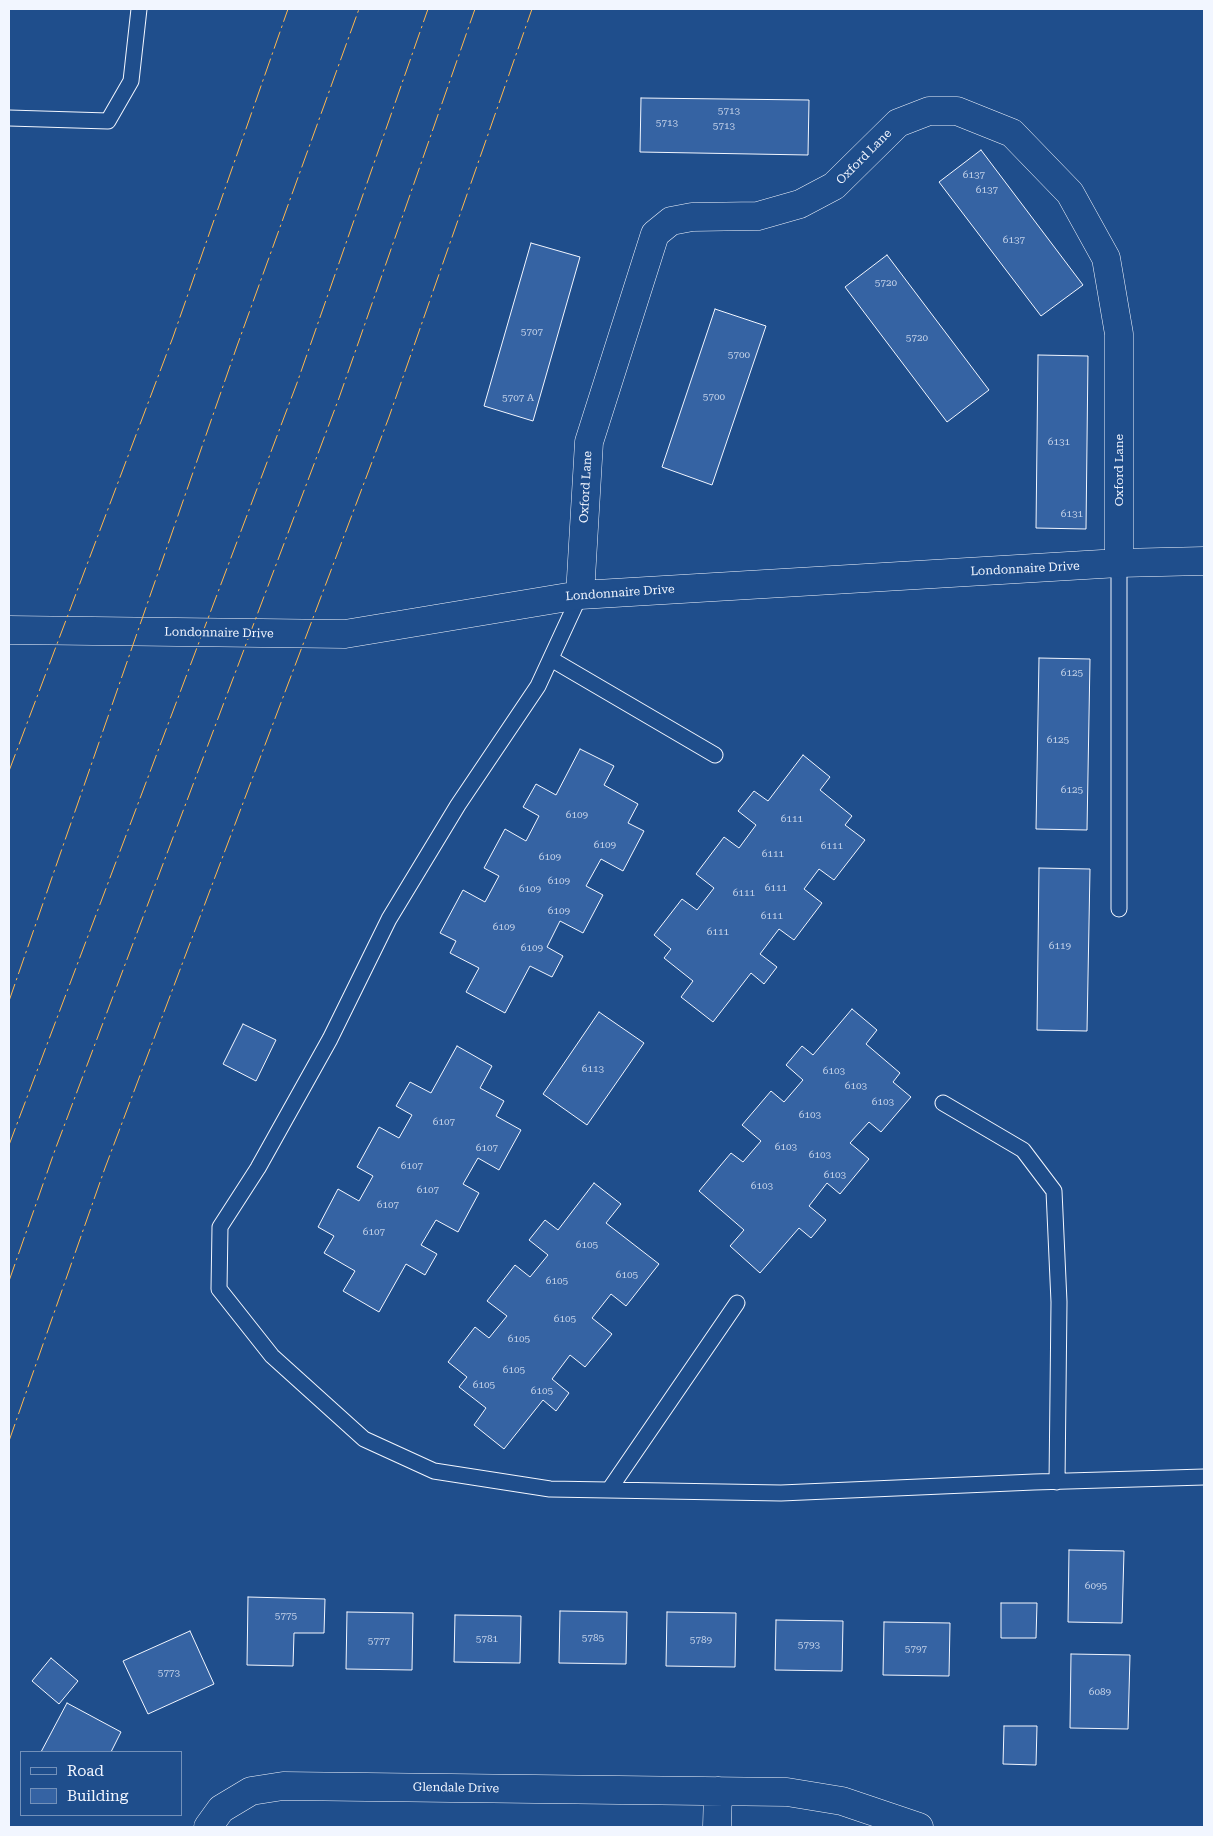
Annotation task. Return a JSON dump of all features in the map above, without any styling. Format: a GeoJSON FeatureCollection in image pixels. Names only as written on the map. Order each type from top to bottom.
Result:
{"type":"FeatureCollection","features":[{"type":"Feature","properties":{"kind":"street","name":"Oxford Lane"},"geometry":{"type":"LineString","coordinates":[[580,594],[589,442],[656,234],[671,221],[692,217],[758,216],[800,204],[834,186],[898,123],[930,111],[958,111],[1012,133],[1070,194],[1106,258],[1119,334],[1119,563]]}},
{"type":"Feature","properties":{"kind":"street","name":"Londonnaire Drive"},"geometry":{"type":"LineString","coordinates":[[9,630],[345,634],[580,594],[1119,563],[1204,561]]}},
{"type":"Feature","properties":{"kind":"street","name":"Glendale Drive"},"geometry":{"type":"LineString","coordinates":[[208,1827],[221,1808],[251,1791],[283,1786],[787,1792],[842,1801],[919,1827]]}},
{"type":"Feature","properties":{"kind":"street"},"geometry":{"type":"LineString","coordinates":[[718,1791],[718,1827]]}},
{"type":"Feature","properties":{"kind":"lane"},"geometry":{"type":"LineString","coordinates":[[9,118],[108,121],[131,81],[139,9]]}},
{"type":"Feature","properties":{"kind":"lane"},"geometry":{"type":"LineString","coordinates":[[1119,563],[1119,909]]}},
{"type":"Feature","properties":{"kind":"lane"},"geometry":{"type":"LineString","coordinates":[[580,594],[538,686],[458,805],[389,918],[330,1039],[258,1168],[220,1227],[219,1289],[272,1356],[364,1439],[434,1471],[550,1490],[781,1494],[1204,1477]]}},
{"type":"Feature","properties":{"kind":"lane"},"geometry":{"type":"LineString","coordinates":[[551,659],[715,755]]}},
{"type":"Feature","properties":{"kind":"lane"},"geometry":{"type":"LineString","coordinates":[[943,1104],[1023,1150],[1054,1191],[1059,1302],[1057,1482]]}},
{"type":"Feature","properties":{"kind":"lane"},"geometry":{"type":"LineString","coordinates":[[610,1490],[737,1303]]}},
{"type":"Feature","properties":{"kind":"building"},"geometry":{"type":"Polygon","coordinates":[[[641,98],[809,100],[808,155],[640,152],[641,98]]]}},
{"type":"Feature","properties":{"kind":"building"},"geometry":{"type":"Polygon","coordinates":[[[981,150],[1083,285],[1041,316],[939,182],[981,150]]]}},
{"type":"Feature","properties":{"kind":"building"},"geometry":{"type":"Polygon","coordinates":[[[531,243],[580,257],[533,421],[484,406],[531,243]]]}},
{"type":"Feature","properties":{"kind":"building"},"geometry":{"type":"Polygon","coordinates":[[[887,255],[989,390],[947,422],[845,287],[887,255]]]}},
{"type":"Feature","properties":{"kind":"building"},"geometry":{"type":"Polygon","coordinates":[[[715,309],[766,326],[712,485],[662,467],[715,309]]]}},
{"type":"Feature","properties":{"kind":"building"},"geometry":{"type":"Polygon","coordinates":[[[1038,355],[1088,356],[1086,529],[1036,528],[1038,355]]]}},
{"type":"Feature","properties":{"kind":"building"},"geometry":{"type":"Polygon","coordinates":[[[1039,658],[1090,659],[1087,830],[1036,829],[1039,658]]]}},
{"type":"Feature","properties":{"kind":"building"},"geometry":{"type":"Polygon","coordinates":[[[580,749],[614,766],[604,785],[638,804],[628,823],[644,831],[623,871],[601,859],[586,886],[603,895],[583,933],[560,921],[547,947],[563,956],[552,977],[530,966],[505,1013],[466,992],[479,968],[450,953],[456,941],[440,933],[463,890],[485,902],[499,876],[484,868],[505,829],[526,841],[539,816],[523,807],[536,784],[556,795],[580,749]]]}},
{"type":"Feature","properties":{"kind":"building"},"geometry":{"type":"Polygon","coordinates":[[[803,755],[830,777],[820,790],[852,816],[845,825],[865,840],[834,880],[819,869],[804,889],[822,903],[794,940],[779,929],[760,954],[777,967],[764,984],[751,973],[713,1022],[681,997],[693,981],[664,958],[671,949],[654,935],[682,899],[697,910],[714,888],[696,874],[724,837],[739,848],[756,825],[738,811],[754,791],[768,801],[803,755]]]}},
{"type":"Feature","properties":{"kind":"building"},"geometry":{"type":"Polygon","coordinates":[[[1039,868],[1090,869],[1087,1031],[1037,1030],[1039,868]]]}},
{"type":"Feature","properties":{"kind":"building"},"geometry":{"type":"Polygon","coordinates":[[[852,1009],[877,1030],[866,1044],[900,1073],[893,1082],[911,1097],[881,1132],[869,1122],[850,1143],[869,1159],[840,1194],[827,1183],[809,1206],[826,1220],[811,1238],[799,1228],[760,1273],[730,1246],[744,1230],[699,1191],[731,1153],[743,1162],[761,1141],[742,1125],[771,1091],[784,1102],[803,1080],[786,1065],[802,1046],[813,1055],[852,1009]]]}},
{"type":"Feature","properties":{"kind":"building"},"geometry":{"type":"Polygon","coordinates":[[[599,1012],[644,1043],[587,1125],[543,1094],[599,1012]]]}},
{"type":"Feature","properties":{"kind":"building"},"geometry":{"type":"Polygon","coordinates":[[[243,1024],[276,1040],[256,1081],[223,1064],[243,1024]]]}},
{"type":"Feature","properties":{"kind":"building"},"geometry":{"type":"Polygon","coordinates":[[[457,1046],[492,1066],[480,1088],[504,1101],[496,1116],[521,1130],[499,1170],[478,1158],[463,1184],[479,1193],[458,1232],[436,1220],[421,1245],[437,1254],[425,1275],[406,1264],[379,1312],[343,1291],[355,1271],[324,1253],[334,1236],[318,1227],[338,1189],[359,1201],[373,1176],[357,1167],[379,1127],[399,1138],[412,1115],[396,1106],[410,1082],[431,1093],[457,1046]]]}},
{"type":"Feature","properties":{"kind":"building"},"geometry":{"type":"Polygon","coordinates":[[[594,1183],[621,1204],[606,1223],[659,1264],[626,1306],[611,1294],[592,1318],[612,1334],[585,1367],[570,1355],[552,1379],[569,1393],[556,1411],[543,1400],[504,1449],[474,1425],[486,1408],[459,1387],[467,1377],[448,1362],[475,1327],[489,1338],[507,1316],[487,1301],[515,1265],[530,1277],[548,1255],[529,1240],[545,1220],[558,1230],[594,1183]]]}},
{"type":"Feature","properties":{"kind":"building"},"geometry":{"type":"Polygon","coordinates":[[[1069,1550],[1124,1551],[1122,1623],[1068,1622],[1069,1550]]]}},
{"type":"Feature","properties":{"kind":"building"},"geometry":{"type":"Polygon","coordinates":[[[248,1597],[325,1599],[324,1633],[294,1633],[293,1666],[247,1665],[248,1597]]]}},
{"type":"Feature","properties":{"kind":"building"},"geometry":{"type":"Polygon","coordinates":[[[1001,1603],[1037,1603],[1036,1638],[1001,1638],[1001,1603]]]}},
{"type":"Feature","properties":{"kind":"building"},"geometry":{"type":"Polygon","coordinates":[[[560,1611],[627,1612],[626,1664],[559,1663],[560,1611]]]}},
{"type":"Feature","properties":{"kind":"building"},"geometry":{"type":"Polygon","coordinates":[[[347,1612],[413,1613],[412,1670],[346,1669],[347,1612]]]}},
{"type":"Feature","properties":{"kind":"building"},"geometry":{"type":"Polygon","coordinates":[[[667,1612],[736,1613],[735,1667],[666,1666],[667,1612]]]}},
{"type":"Feature","properties":{"kind":"building"},"geometry":{"type":"Polygon","coordinates":[[[455,1615],[521,1616],[520,1663],[454,1662],[455,1615]]]}},
{"type":"Feature","properties":{"kind":"building"},"geometry":{"type":"Polygon","coordinates":[[[776,1620],[843,1621],[842,1671],[775,1670],[776,1620]]]}},
{"type":"Feature","properties":{"kind":"building"},"geometry":{"type":"Polygon","coordinates":[[[884,1622],[950,1623],[949,1676],[883,1675],[884,1622]]]}},
{"type":"Feature","properties":{"kind":"building"},"geometry":{"type":"Polygon","coordinates":[[[190,1631],[214,1684],[148,1714],[123,1661],[190,1631]]]}},
{"type":"Feature","properties":{"kind":"building"},"geometry":{"type":"Polygon","coordinates":[[[1071,1654],[1130,1655],[1128,1729],[1070,1728],[1071,1654]]]}},
{"type":"Feature","properties":{"kind":"building"},"geometry":{"type":"Polygon","coordinates":[[[51,1658],[78,1681],[59,1704],[32,1681],[51,1658]]]}},
{"type":"Feature","properties":{"kind":"building"},"geometry":{"type":"Polygon","coordinates":[[[67,1703],[121,1732],[112,1751],[42,1751],[67,1703]]]}},
{"type":"Feature","properties":{"kind":"building"},"geometry":{"type":"Polygon","coordinates":[[[1004,1726],[1037,1726],[1036,1765],[1003,1764],[1004,1726]]]}},
{"type":"Feature","properties":{"kind":"power"},"geometry":{"type":"LineString","coordinates":[[9,771],[173,337],[288,9]]}},
{"type":"Feature","properties":{"kind":"power"},"geometry":{"type":"LineString","coordinates":[[9,1001],[237,346],[359,9]]}},
{"type":"Feature","properties":{"kind":"power"},"geometry":{"type":"LineString","coordinates":[[9,1145],[297,383],[428,9]]}},
{"type":"Feature","properties":{"kind":"power"},"geometry":{"type":"LineString","coordinates":[[9,1281],[55,1150],[339,398],[475,9]]}},
{"type":"Feature","properties":{"kind":"power"},"geometry":{"type":"LineString","coordinates":[[9,1441],[105,1168],[389,417],[532,9]]}}]}
